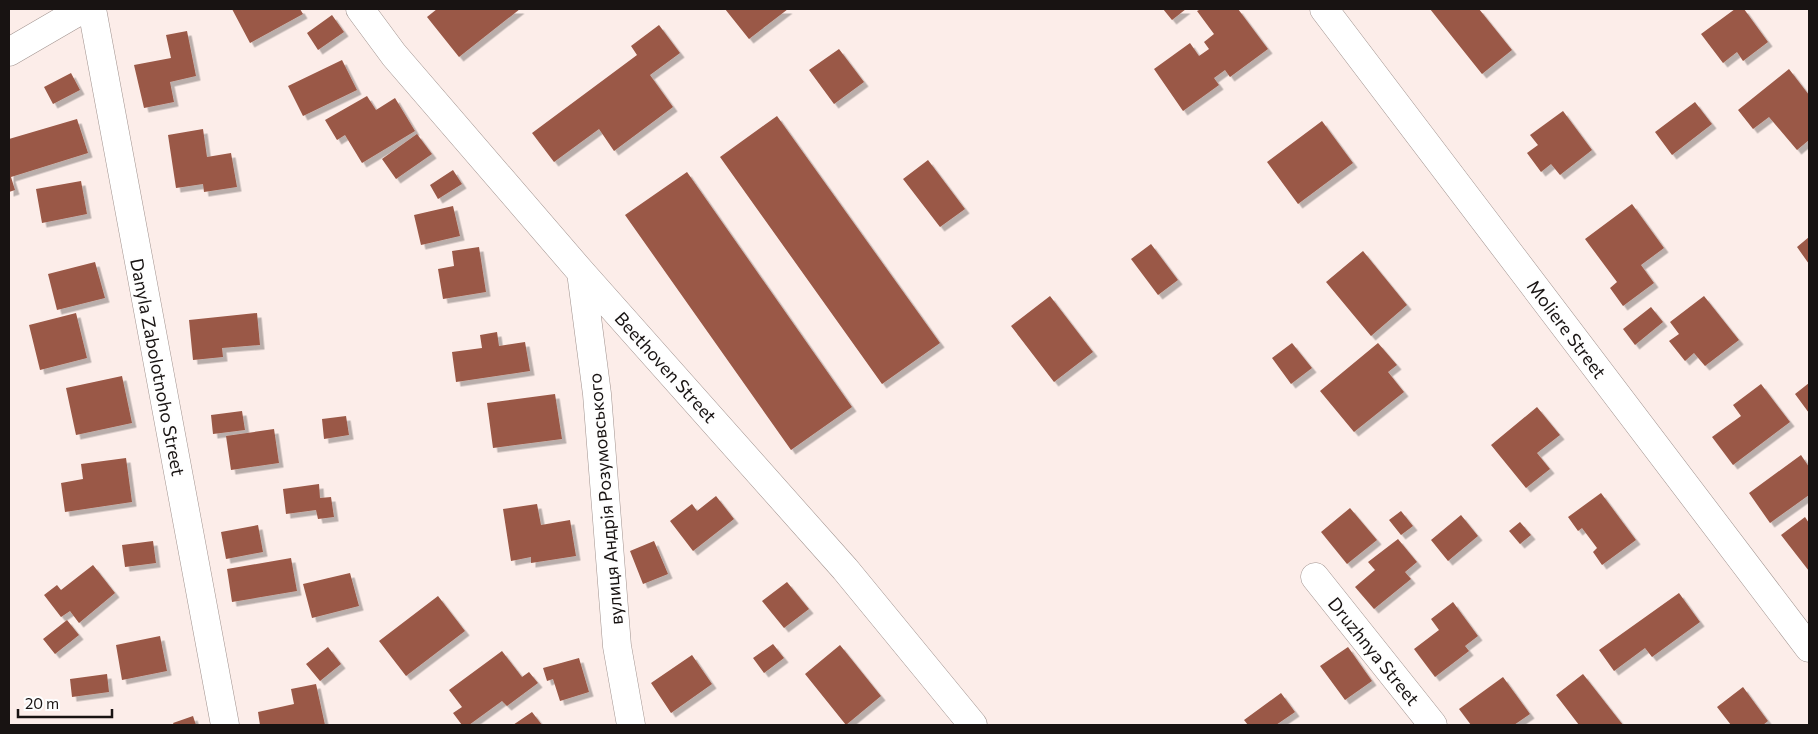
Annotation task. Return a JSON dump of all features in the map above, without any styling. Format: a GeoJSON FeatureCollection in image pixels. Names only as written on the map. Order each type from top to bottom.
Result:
{"type":"FeatureCollection","features":[{"type":"Feature","properties":{"kind":"street"},"geometry":{"type":"LineString","coordinates":[[9,52],[55,15],[83,9]]}},
{"type":"Feature","properties":{"kind":"street","name":"Danyla Zabolotnoho Street"},"geometry":{"type":"LineString","coordinates":[[92,9],[225,725]]}},
{"type":"Feature","properties":{"kind":"street","name":"Beethoven Street"},"geometry":{"type":"LineString","coordinates":[[360,9],[394,55],[581,272],[845,569],[973,725]]}},
{"type":"Feature","properties":{"kind":"street","name":"Moliere Street"},"geometry":{"type":"LineString","coordinates":[[1324,9],[1809,648]]}},
{"type":"Feature","properties":{"kind":"street","name":"вулиця Андрія Розумовського"},"geometry":{"type":"LineString","coordinates":[[581,272],[597,394],[617,646],[631,725]]}},
{"type":"Feature","properties":{"kind":"street","name":"Druzhnya Street"},"geometry":{"type":"LineString","coordinates":[[1315,577],[1433,725]]}},
{"type":"Feature","properties":{"kind":"building"},"geometry":{"type":"Polygon","coordinates":[[[232,9],[300,9],[303,14],[250,43],[232,9]]]}},
{"type":"Feature","properties":{"kind":"building"},"geometry":{"type":"Polygon","coordinates":[[[437,9],[520,9],[459,57],[427,17],[437,9]]]}},
{"type":"Feature","properties":{"kind":"building"},"geometry":{"type":"Polygon","coordinates":[[[725,9],[788,9],[749,39],[725,9]]]}},
{"type":"Feature","properties":{"kind":"building"},"geometry":{"type":"Polygon","coordinates":[[[1163,9],[1186,9],[1172,20],[1163,9]]]}},
{"type":"Feature","properties":{"kind":"building"},"geometry":{"type":"Polygon","coordinates":[[[1201,9],[1238,9],[1268,49],[1230,77],[1225,70],[1214,78],[1219,85],[1183,111],[1154,69],[1190,43],[1199,56],[1209,49],[1204,42],[1214,34],[1197,11],[1201,9]]]}},
{"type":"Feature","properties":{"kind":"building"},"geometry":{"type":"Polygon","coordinates":[[[1430,9],[1479,9],[1512,50],[1482,74],[1430,9]]]}},
{"type":"Feature","properties":{"kind":"building"},"geometry":{"type":"Polygon","coordinates":[[[1735,9],[1744,9],[1768,42],[1743,61],[1737,52],[1723,63],[1701,34],[1735,9]]]}},
{"type":"Feature","properties":{"kind":"building"},"geometry":{"type":"Polygon","coordinates":[[[332,15],[344,32],[318,50],[307,33],[332,15]]]}},
{"type":"Feature","properties":{"kind":"building"},"geometry":{"type":"Polygon","coordinates":[[[659,25],[680,53],[650,75],[673,107],[614,151],[599,129],[554,162],[532,133],[637,55],[631,46],[659,25]]]}},
{"type":"Feature","properties":{"kind":"building"},"geometry":{"type":"Polygon","coordinates":[[[187,31],[196,76],[170,82],[174,102],[144,108],[134,65],[171,58],[166,35],[187,31]]]}},
{"type":"Feature","properties":{"kind":"building"},"geometry":{"type":"Polygon","coordinates":[[[839,49],[864,82],[834,104],[809,70],[839,49]]]}},
{"type":"Feature","properties":{"kind":"building"},"geometry":{"type":"Polygon","coordinates":[[[342,60],[357,90],[303,116],[288,86],[342,60]]]}},
{"type":"Feature","properties":{"kind":"building"},"geometry":{"type":"Polygon","coordinates":[[[1789,69],[1809,95],[1809,140],[1797,150],[1769,117],[1753,129],[1738,110],[1789,69]]]}},
{"type":"Feature","properties":{"kind":"building"},"geometry":{"type":"Polygon","coordinates":[[[71,73],[80,90],[53,104],[44,87],[71,73]]]}},
{"type":"Feature","properties":{"kind":"building"},"geometry":{"type":"Polygon","coordinates":[[[367,96],[376,110],[395,98],[415,131],[362,163],[345,135],[337,140],[325,120],[367,96]]]}},
{"type":"Feature","properties":{"kind":"building"},"geometry":{"type":"Polygon","coordinates":[[[1695,102],[1712,124],[1672,155],[1655,132],[1695,102]]]}},
{"type":"Feature","properties":{"kind":"building"},"geometry":{"type":"Polygon","coordinates":[[[1563,111],[1592,150],[1560,175],[1551,164],[1541,172],[1527,153],[1538,145],[1530,135],[1563,111]]]}},
{"type":"Feature","properties":{"kind":"building"},"geometry":{"type":"Polygon","coordinates":[[[777,116],[940,343],[882,384],[720,157],[777,116]]]}},
{"type":"Feature","properties":{"kind":"building"},"geometry":{"type":"Polygon","coordinates":[[[77,119],[88,153],[11,177],[15,190],[9,192],[9,139],[77,119]]]}},
{"type":"Feature","properties":{"kind":"building"},"geometry":{"type":"Polygon","coordinates":[[[1322,121],[1353,163],[1298,204],[1267,162],[1322,121]]]}},
{"type":"Feature","properties":{"kind":"building"},"geometry":{"type":"Polygon","coordinates":[[[203,129],[207,157],[231,153],[237,187],[204,192],[203,184],[176,188],[168,135],[203,129]]]}},
{"type":"Feature","properties":{"kind":"building"},"geometry":{"type":"Polygon","coordinates":[[[417,134],[432,154],[396,179],[382,159],[417,134]]]}},
{"type":"Feature","properties":{"kind":"building"},"geometry":{"type":"Polygon","coordinates":[[[928,160],[965,209],[940,227],[903,179],[928,160]]]}},
{"type":"Feature","properties":{"kind":"building"},"geometry":{"type":"Polygon","coordinates":[[[453,170],[462,184],[438,199],[430,185],[453,170]]]}},
{"type":"Feature","properties":{"kind":"building"},"geometry":{"type":"Polygon","coordinates":[[[687,172],[852,407],[791,450],[625,215],[687,172]]]}},
{"type":"Feature","properties":{"kind":"building"},"geometry":{"type":"Polygon","coordinates":[[[81,181],[87,214],[42,223],[36,189],[81,181]]]}},
{"type":"Feature","properties":{"kind":"building"},"geometry":{"type":"Polygon","coordinates":[[[1632,204],[1664,248],[1641,265],[1654,283],[1623,306],[1610,288],[1617,282],[1585,239],[1632,204]]]}},
{"type":"Feature","properties":{"kind":"building"},"geometry":{"type":"Polygon","coordinates":[[[453,206],[460,236],[421,245],[414,215],[453,206]]]}},
{"type":"Feature","properties":{"kind":"building"},"geometry":{"type":"Polygon","coordinates":[[[1809,237],[1809,264],[1797,247],[1809,237]]]}},
{"type":"Feature","properties":{"kind":"building"},"geometry":{"type":"Polygon","coordinates":[[[1151,244],[1178,280],[1158,295],[1131,259],[1151,244]]]}},
{"type":"Feature","properties":{"kind":"building"},"geometry":{"type":"Polygon","coordinates":[[[479,247],[486,292],[443,299],[438,269],[454,266],[452,251],[479,247]]]}},
{"type":"Feature","properties":{"kind":"building"},"geometry":{"type":"Polygon","coordinates":[[[1363,251],[1407,305],[1371,336],[1326,282],[1363,251]]]}},
{"type":"Feature","properties":{"kind":"building"},"geometry":{"type":"Polygon","coordinates":[[[95,262],[105,298],[57,310],[48,274],[95,262]]]}},
{"type":"Feature","properties":{"kind":"building"},"geometry":{"type":"Polygon","coordinates":[[[1050,296],[1093,352],[1054,382],[1011,326],[1050,296]]]}},
{"type":"Feature","properties":{"kind":"building"},"geometry":{"type":"Polygon","coordinates":[[[1704,296],[1739,340],[1705,366],[1694,353],[1685,361],[1669,341],[1679,334],[1670,322],[1704,296]]]}},
{"type":"Feature","properties":{"kind":"building"},"geometry":{"type":"Polygon","coordinates":[[[1651,307],[1663,322],[1635,345],[1623,329],[1651,307]]]}},
{"type":"Feature","properties":{"kind":"building"},"geometry":{"type":"Polygon","coordinates":[[[76,313],[87,358],[40,370],[29,325],[76,313]]]}},
{"type":"Feature","properties":{"kind":"building"},"geometry":{"type":"Polygon","coordinates":[[[257,313],[260,345],[222,348],[223,357],[193,360],[189,320],[257,313]]]}},
{"type":"Feature","properties":{"kind":"building"},"geometry":{"type":"Polygon","coordinates":[[[497,332],[499,346],[525,342],[530,371],[456,382],[452,352],[482,348],[480,335],[497,332]]]}},
{"type":"Feature","properties":{"kind":"building"},"geometry":{"type":"Polygon","coordinates":[[[1292,343],[1312,368],[1291,384],[1272,358],[1292,343]]]}},
{"type":"Feature","properties":{"kind":"building"},"geometry":{"type":"Polygon","coordinates":[[[1378,343],[1397,365],[1388,372],[1404,392],[1354,432],[1320,391],[1378,343]]]}},
{"type":"Feature","properties":{"kind":"building"},"geometry":{"type":"Polygon","coordinates":[[[122,376],[132,423],[76,435],[66,388],[122,376]]]}},
{"type":"Feature","properties":{"kind":"building"},"geometry":{"type":"Polygon","coordinates":[[[1809,383],[1809,413],[1795,394],[1809,383]]]}},
{"type":"Feature","properties":{"kind":"building"},"geometry":{"type":"Polygon","coordinates":[[[1761,384],[1790,422],[1733,465],[1712,437],[1741,416],[1733,405],[1761,384]]]}},
{"type":"Feature","properties":{"kind":"building"},"geometry":{"type":"Polygon","coordinates":[[[555,394],[562,439],[493,448],[487,403],[555,394]]]}},
{"type":"Feature","properties":{"kind":"building"},"geometry":{"type":"Polygon","coordinates":[[[1537,407],[1560,435],[1537,453],[1550,469],[1526,488],[1491,445],[1537,407]]]}},
{"type":"Feature","properties":{"kind":"building"},"geometry":{"type":"Polygon","coordinates":[[[242,411],[245,430],[213,434],[211,415],[242,411]]]}},
{"type":"Feature","properties":{"kind":"building"},"geometry":{"type":"Polygon","coordinates":[[[346,416],[349,435],[324,439],[322,419],[346,416]]]}},
{"type":"Feature","properties":{"kind":"building"},"geometry":{"type":"Polygon","coordinates":[[[274,429],[279,463],[231,470],[226,436],[274,429]]]}},
{"type":"Feature","properties":{"kind":"building"},"geometry":{"type":"Polygon","coordinates":[[[1801,455],[1809,467],[1809,495],[1770,523],[1749,493],[1801,455]]]}},
{"type":"Feature","properties":{"kind":"building"},"geometry":{"type":"Polygon","coordinates":[[[126,458],[132,502],[65,512],[61,483],[83,479],[81,464],[126,458]]]}},
{"type":"Feature","properties":{"kind":"building"},"geometry":{"type":"Polygon","coordinates":[[[319,484],[320,498],[331,497],[334,517],[318,519],[316,510],[286,514],[283,489],[319,484]]]}},
{"type":"Feature","properties":{"kind":"building"},"geometry":{"type":"Polygon","coordinates":[[[1601,493],[1636,540],[1602,565],[1593,552],[1597,548],[1582,528],[1578,531],[1568,517],[1601,493]]]}},
{"type":"Feature","properties":{"kind":"building"},"geometry":{"type":"Polygon","coordinates":[[[716,496],[734,519],[693,551],[670,521],[692,504],[697,511],[716,496]]]}},
{"type":"Feature","properties":{"kind":"building"},"geometry":{"type":"Polygon","coordinates":[[[537,504],[541,525],[570,520],[576,556],[531,563],[531,557],[511,561],[503,509],[537,504]]]}},
{"type":"Feature","properties":{"kind":"building"},"geometry":{"type":"Polygon","coordinates":[[[1350,508],[1377,540],[1347,564],[1321,532],[1350,508]]]}},
{"type":"Feature","properties":{"kind":"building"},"geometry":{"type":"Polygon","coordinates":[[[1401,511],[1413,526],[1401,535],[1389,520],[1401,511]]]}},
{"type":"Feature","properties":{"kind":"building"},"geometry":{"type":"Polygon","coordinates":[[[1461,515],[1478,536],[1448,561],[1431,540],[1461,515]]]}},
{"type":"Feature","properties":{"kind":"building"},"geometry":{"type":"Polygon","coordinates":[[[1805,517],[1809,523],[1809,571],[1781,535],[1805,517]]]}},
{"type":"Feature","properties":{"kind":"building"},"geometry":{"type":"Polygon","coordinates":[[[1520,522],[1531,535],[1520,544],[1509,531],[1520,522]]]}},
{"type":"Feature","properties":{"kind":"building"},"geometry":{"type":"Polygon","coordinates":[[[258,525],[263,552],[226,559],[221,532],[258,525]]]}},
{"type":"Feature","properties":{"kind":"building"},"geometry":{"type":"Polygon","coordinates":[[[1398,539],[1417,562],[1405,572],[1411,579],[1374,609],[1355,587],[1375,570],[1368,562],[1398,539]]]}},
{"type":"Feature","properties":{"kind":"building"},"geometry":{"type":"Polygon","coordinates":[[[153,541],[156,563],[125,567],[122,545],[153,541]]]}},
{"type":"Feature","properties":{"kind":"building"},"geometry":{"type":"Polygon","coordinates":[[[654,541],[668,574],[643,584],[630,551],[654,541]]]}},
{"type":"Feature","properties":{"kind":"building"},"geometry":{"type":"Polygon","coordinates":[[[291,558],[297,591],[232,602],[227,569],[291,558]]]}},
{"type":"Feature","properties":{"kind":"building"},"geometry":{"type":"Polygon","coordinates":[[[93,565],[115,593],[79,623],[70,611],[61,617],[44,595],[57,585],[61,590],[93,565]]]}},
{"type":"Feature","properties":{"kind":"building"},"geometry":{"type":"Polygon","coordinates":[[[350,573],[359,606],[312,618],[303,584],[350,573]]]}},
{"type":"Feature","properties":{"kind":"building"},"geometry":{"type":"Polygon","coordinates":[[[787,582],[809,609],[784,628],[762,601],[787,582]]]}},
{"type":"Feature","properties":{"kind":"building"},"geometry":{"type":"Polygon","coordinates":[[[1679,593],[1700,622],[1652,657],[1645,648],[1614,671],[1599,650],[1679,593]]]}},
{"type":"Feature","properties":{"kind":"building"},"geometry":{"type":"Polygon","coordinates":[[[438,596],[465,631],[406,676],[379,641],[438,596]]]}},
{"type":"Feature","properties":{"kind":"building"},"geometry":{"type":"Polygon","coordinates":[[[1453,602],[1478,636],[1465,646],[1469,651],[1435,677],[1414,649],[1439,630],[1431,619],[1453,602]]]}},
{"type":"Feature","properties":{"kind":"building"},"geometry":{"type":"Polygon","coordinates":[[[67,620],[79,635],[55,654],[43,639],[67,620]]]}},
{"type":"Feature","properties":{"kind":"building"},"geometry":{"type":"Polygon","coordinates":[[[160,636],[167,671],[122,680],[116,645],[160,636]]]}},
{"type":"Feature","properties":{"kind":"building"},"geometry":{"type":"Polygon","coordinates":[[[773,644],[784,658],[764,673],[753,658],[773,644]]]}},
{"type":"Feature","properties":{"kind":"building"},"geometry":{"type":"Polygon","coordinates":[[[840,645],[881,696],[846,725],[805,674],[840,645]]]}},
{"type":"Feature","properties":{"kind":"building"},"geometry":{"type":"Polygon","coordinates":[[[328,647],[341,664],[320,681],[306,664],[328,647]]]}},
{"type":"Feature","properties":{"kind":"building"},"geometry":{"type":"Polygon","coordinates":[[[1348,647],[1372,681],[1345,700],[1320,666],[1348,647]]]}},
{"type":"Feature","properties":{"kind":"building"},"geometry":{"type":"Polygon","coordinates":[[[502,651],[522,677],[529,672],[538,683],[507,706],[502,701],[469,725],[462,725],[453,713],[462,707],[449,690],[502,651]]]}},
{"type":"Feature","properties":{"kind":"building"},"geometry":{"type":"Polygon","coordinates":[[[692,655],[712,684],[671,713],[651,683],[692,655]]]}},
{"type":"Feature","properties":{"kind":"building"},"geometry":{"type":"Polygon","coordinates":[[[579,658],[589,692],[560,701],[553,679],[547,681],[543,668],[579,658]]]}},
{"type":"Feature","properties":{"kind":"building"},"geometry":{"type":"Polygon","coordinates":[[[107,674],[109,692],[72,697],[70,679],[107,674]]]}},
{"type":"Feature","properties":{"kind":"building"},"geometry":{"type":"Polygon","coordinates":[[[1583,674],[1623,725],[1579,725],[1556,695],[1583,674]]]}},
{"type":"Feature","properties":{"kind":"building"},"geometry":{"type":"Polygon","coordinates":[[[1503,677],[1530,714],[1514,725],[1471,725],[1459,709],[1503,677]]]}},
{"type":"Feature","properties":{"kind":"building"},"geometry":{"type":"Polygon","coordinates":[[[316,684],[325,725],[260,725],[258,712],[294,704],[291,689],[316,684]]]}},
{"type":"Feature","properties":{"kind":"building"},"geometry":{"type":"Polygon","coordinates":[[[1743,687],[1768,721],[1763,725],[1731,725],[1717,707],[1743,687]]]}},
{"type":"Feature","properties":{"kind":"building"},"geometry":{"type":"Polygon","coordinates":[[[1281,693],[1295,712],[1276,725],[1248,725],[1244,720],[1281,693]]]}},
{"type":"Feature","properties":{"kind":"building"},"geometry":{"type":"Polygon","coordinates":[[[532,712],[542,725],[513,725],[532,712]]]}},
{"type":"Feature","properties":{"kind":"building"},"geometry":{"type":"Polygon","coordinates":[[[193,716],[196,725],[174,725],[173,723],[193,716]]]}}]}
